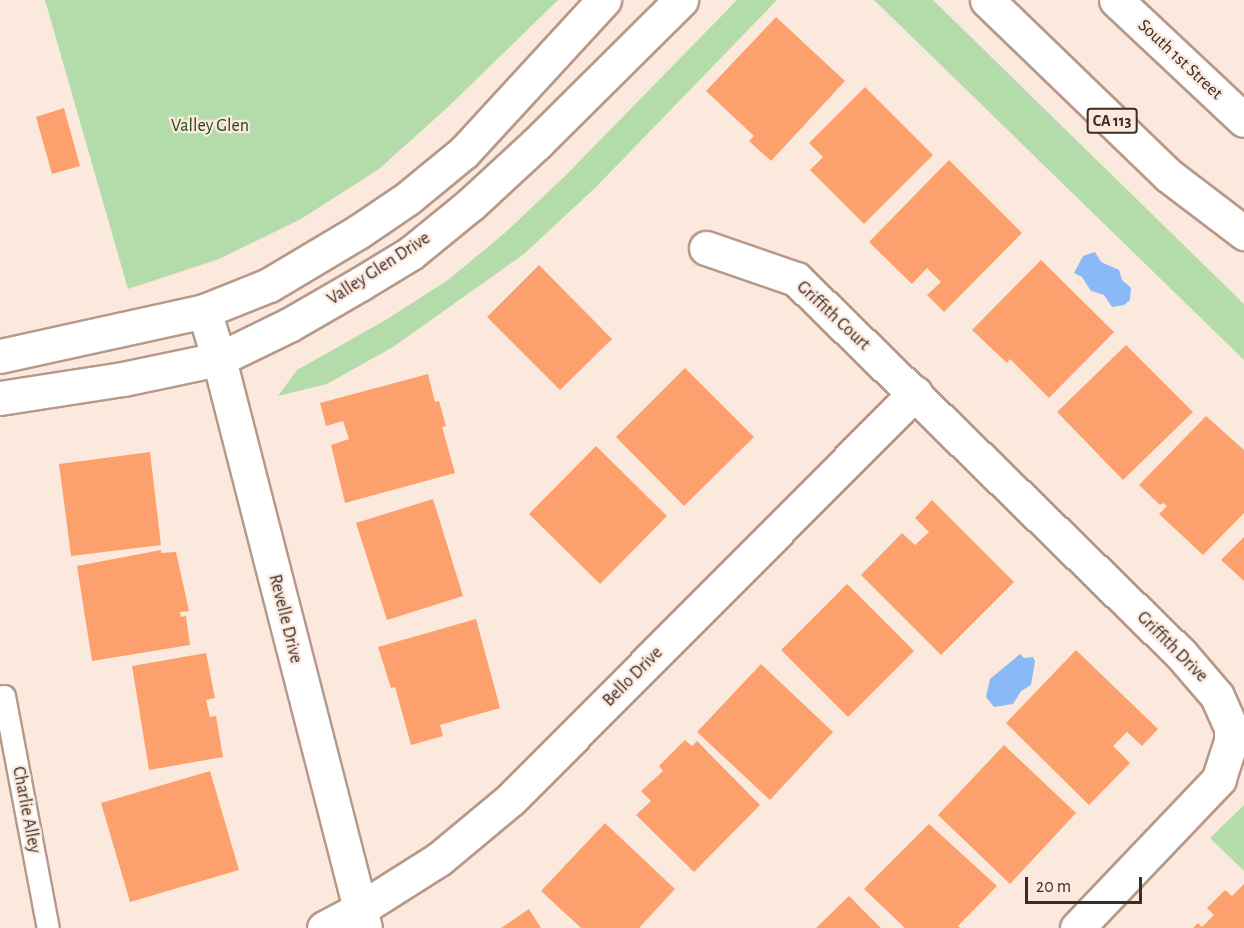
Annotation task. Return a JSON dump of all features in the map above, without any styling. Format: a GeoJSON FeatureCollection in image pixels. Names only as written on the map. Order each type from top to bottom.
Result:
{"type":"FeatureCollection","features":[{"type":"Feature","properties":{"kind":"street"},"geometry":{"type":"LineString","coordinates":[[0,356],[204,311],[269,285],[408,198],[464,152],[604,0]]}},
{"type":"Feature","properties":{"kind":"street","name":"Valley Glen Drive"},"geometry":{"type":"LineString","coordinates":[[0,398],[123,379],[219,359],[289,325],[411,253],[471,204],[537,143],[681,0]]}},
{"type":"Feature","properties":{"kind":"street","name":"CA 113"},"geometry":{"type":"LineString","coordinates":[[987,0],[1168,175],[1244,233]]}},
{"type":"Feature","properties":{"kind":"street","name":"South 1st Street"},"geometry":{"type":"LineString","coordinates":[[1116,0],[1244,120]]}},
{"type":"Feature","properties":{"kind":"street","name":"Griffith Court"},"geometry":{"type":"LineString","coordinates":[[706,248],[796,279],[915,393]]}},
{"type":"Feature","properties":{"kind":"street","name":"Revelle Drive"},"geometry":{"type":"LineString","coordinates":[[204,311],[219,359],[363,919]]}},
{"type":"Feature","properties":{"kind":"street","name":"Bello Drive"},"geometry":{"type":"LineString","coordinates":[[324,928],[363,919],[511,799],[915,393]]}},
{"type":"Feature","properties":{"kind":"street","name":"Griffith Drive"},"geometry":{"type":"LineString","coordinates":[[915,393],[1205,679],[1217,696],[1231,728],[1228,759],[1219,779],[1077,928]]}},
{"type":"Feature","properties":{"kind":"lane","name":"Charlie Alley"},"geometry":{"type":"LineString","coordinates":[[0,697],[4,696],[48,928]]}},
{"type":"Feature","properties":{"kind":"green space","name":"Valley Glen"},"geometry":{"type":"Polygon","coordinates":[[[45,0],[558,0],[448,107],[379,169],[301,219],[219,259],[128,289],[45,0]]]}},
{"type":"Feature","properties":{"kind":"green space"},"geometry":{"type":"Polygon","coordinates":[[[737,0],[777,0],[596,187],[524,254],[393,347],[327,384],[278,396],[297,370],[384,321],[448,280],[507,231],[566,175],[737,0]]]}},
{"type":"Feature","properties":{"kind":"green space"},"geometry":{"type":"Polygon","coordinates":[[[874,0],[933,0],[1244,304],[1244,360],[874,0]]]}},
{"type":"Feature","properties":{"kind":"green space"},"geometry":{"type":"Polygon","coordinates":[[[1244,805],[1244,871],[1210,838],[1244,805]]]}},
{"type":"Feature","properties":{"kind":"water"},"geometry":{"type":"Polygon","coordinates":[[[1095,252],[1101,262],[1119,270],[1122,280],[1131,288],[1130,300],[1124,305],[1112,307],[1104,295],[1091,291],[1082,277],[1074,273],[1083,256],[1095,252]]]}},
{"type":"Feature","properties":{"kind":"water"},"geometry":{"type":"Polygon","coordinates":[[[1020,654],[1024,658],[1033,657],[1035,661],[1031,685],[1021,691],[1013,704],[994,707],[986,697],[990,679],[1020,654]]]}},
{"type":"Feature","properties":{"kind":"building"},"geometry":{"type":"Polygon","coordinates":[[[776,17],[845,81],[771,161],[749,141],[754,136],[706,91],[776,17]]]}},
{"type":"Feature","properties":{"kind":"building"},"geometry":{"type":"Polygon","coordinates":[[[865,87],[933,155],[864,224],[810,170],[823,157],[809,143],[865,87]]]}},
{"type":"Feature","properties":{"kind":"building"},"geometry":{"type":"Polygon","coordinates":[[[64,108],[80,166],[52,174],[36,117],[64,108]]]}},
{"type":"Feature","properties":{"kind":"building"},"geometry":{"type":"Polygon","coordinates":[[[949,160],[1022,233],[944,312],[927,295],[941,282],[927,268],[912,284],[869,242],[949,160]]]}},
{"type":"Feature","properties":{"kind":"building"},"geometry":{"type":"Polygon","coordinates":[[[1041,260],[1114,332],[1049,398],[1010,359],[1007,363],[972,330],[1041,260]]]}},
{"type":"Feature","properties":{"kind":"building"},"geometry":{"type":"Polygon","coordinates":[[[539,265],[612,339],[560,390],[487,317],[539,265]]]}},
{"type":"Feature","properties":{"kind":"building"},"geometry":{"type":"Polygon","coordinates":[[[1126,345],[1193,412],[1123,480],[1057,412],[1126,345]]]}},
{"type":"Feature","properties":{"kind":"building"},"geometry":{"type":"Polygon","coordinates":[[[685,368],[754,437],[684,506],[616,437],[685,368]]]}},
{"type":"Feature","properties":{"kind":"building"},"geometry":{"type":"Polygon","coordinates":[[[428,374],[435,402],[439,401],[446,426],[442,427],[455,473],[345,503],[331,445],[349,439],[343,421],[326,426],[320,403],[428,374]]]}},
{"type":"Feature","properties":{"kind":"building"},"geometry":{"type":"Polygon","coordinates":[[[1206,416],[1244,450],[1244,513],[1203,555],[1159,514],[1167,506],[1163,503],[1160,505],[1139,485],[1206,416]]]}},
{"type":"Feature","properties":{"kind":"building"},"geometry":{"type":"Polygon","coordinates":[[[596,446],[667,516],[600,584],[529,514],[596,446]]]}},
{"type":"Feature","properties":{"kind":"building"},"geometry":{"type":"Polygon","coordinates":[[[150,452],[161,545],[71,556],[59,464],[150,452]]]}},
{"type":"Feature","properties":{"kind":"building"},"geometry":{"type":"Polygon","coordinates":[[[433,499],[463,596],[387,620],[356,523],[433,499]]]}},
{"type":"Feature","properties":{"kind":"building"},"geometry":{"type":"Polygon","coordinates":[[[932,500],[1014,582],[941,655],[861,575],[902,533],[915,545],[929,532],[915,518],[932,500]]]}},
{"type":"Feature","properties":{"kind":"building"},"geometry":{"type":"Polygon","coordinates":[[[1244,537],[1244,581],[1221,560],[1244,537]]]}},
{"type":"Feature","properties":{"kind":"building"},"geometry":{"type":"Polygon","coordinates":[[[161,550],[161,553],[176,552],[189,611],[180,612],[181,617],[186,616],[190,645],[92,661],[77,566],[161,550]]]}},
{"type":"Feature","properties":{"kind":"building"},"geometry":{"type":"Polygon","coordinates":[[[847,584],[914,651],[848,717],[781,650],[847,584]]]}},
{"type":"Feature","properties":{"kind":"building"},"geometry":{"type":"Polygon","coordinates":[[[476,619],[500,708],[440,725],[443,736],[411,745],[395,687],[391,688],[378,647],[476,619]]]}},
{"type":"Feature","properties":{"kind":"building"},"geometry":{"type":"Polygon","coordinates":[[[1076,650],[1158,729],[1142,746],[1127,732],[1113,746],[1130,763],[1089,805],[1006,723],[1076,650]]]}},
{"type":"Feature","properties":{"kind":"building"},"geometry":{"type":"Polygon","coordinates":[[[206,653],[215,698],[206,700],[210,717],[216,716],[223,757],[149,770],[132,666],[206,653]]]}},
{"type":"Feature","properties":{"kind":"building"},"geometry":{"type":"Polygon","coordinates":[[[761,664],[833,732],[770,800],[697,732],[761,664]]]}},
{"type":"Feature","properties":{"kind":"building"},"geometry":{"type":"Polygon","coordinates":[[[685,740],[692,746],[697,741],[760,805],[694,872],[636,815],[651,801],[641,791],[663,771],[659,766],[685,740]]]}},
{"type":"Feature","properties":{"kind":"building"},"geometry":{"type":"Polygon","coordinates":[[[1004,745],[1076,813],[1010,884],[938,815],[1004,745]]]}},
{"type":"Feature","properties":{"kind":"building"},"geometry":{"type":"Polygon","coordinates":[[[210,771],[239,870],[130,902],[101,803],[210,771]]]}},
{"type":"Feature","properties":{"kind":"building"},"geometry":{"type":"Polygon","coordinates":[[[605,823],[675,889],[639,928],[581,928],[541,891],[605,823]]]}},
{"type":"Feature","properties":{"kind":"building"},"geometry":{"type":"Polygon","coordinates":[[[929,824],[997,886],[958,926],[960,928],[905,928],[864,889],[929,824]]]}},
{"type":"Feature","properties":{"kind":"building"},"geometry":{"type":"Polygon","coordinates":[[[1244,884],[1244,928],[1193,928],[1198,923],[1202,927],[1214,915],[1207,908],[1225,890],[1232,896],[1244,884]]]}},
{"type":"Feature","properties":{"kind":"building"},"geometry":{"type":"Polygon","coordinates":[[[849,896],[881,928],[816,928],[849,896]]]}},
{"type":"Feature","properties":{"kind":"building"},"geometry":{"type":"Polygon","coordinates":[[[529,909],[541,928],[501,928],[529,909]]]}}]}
